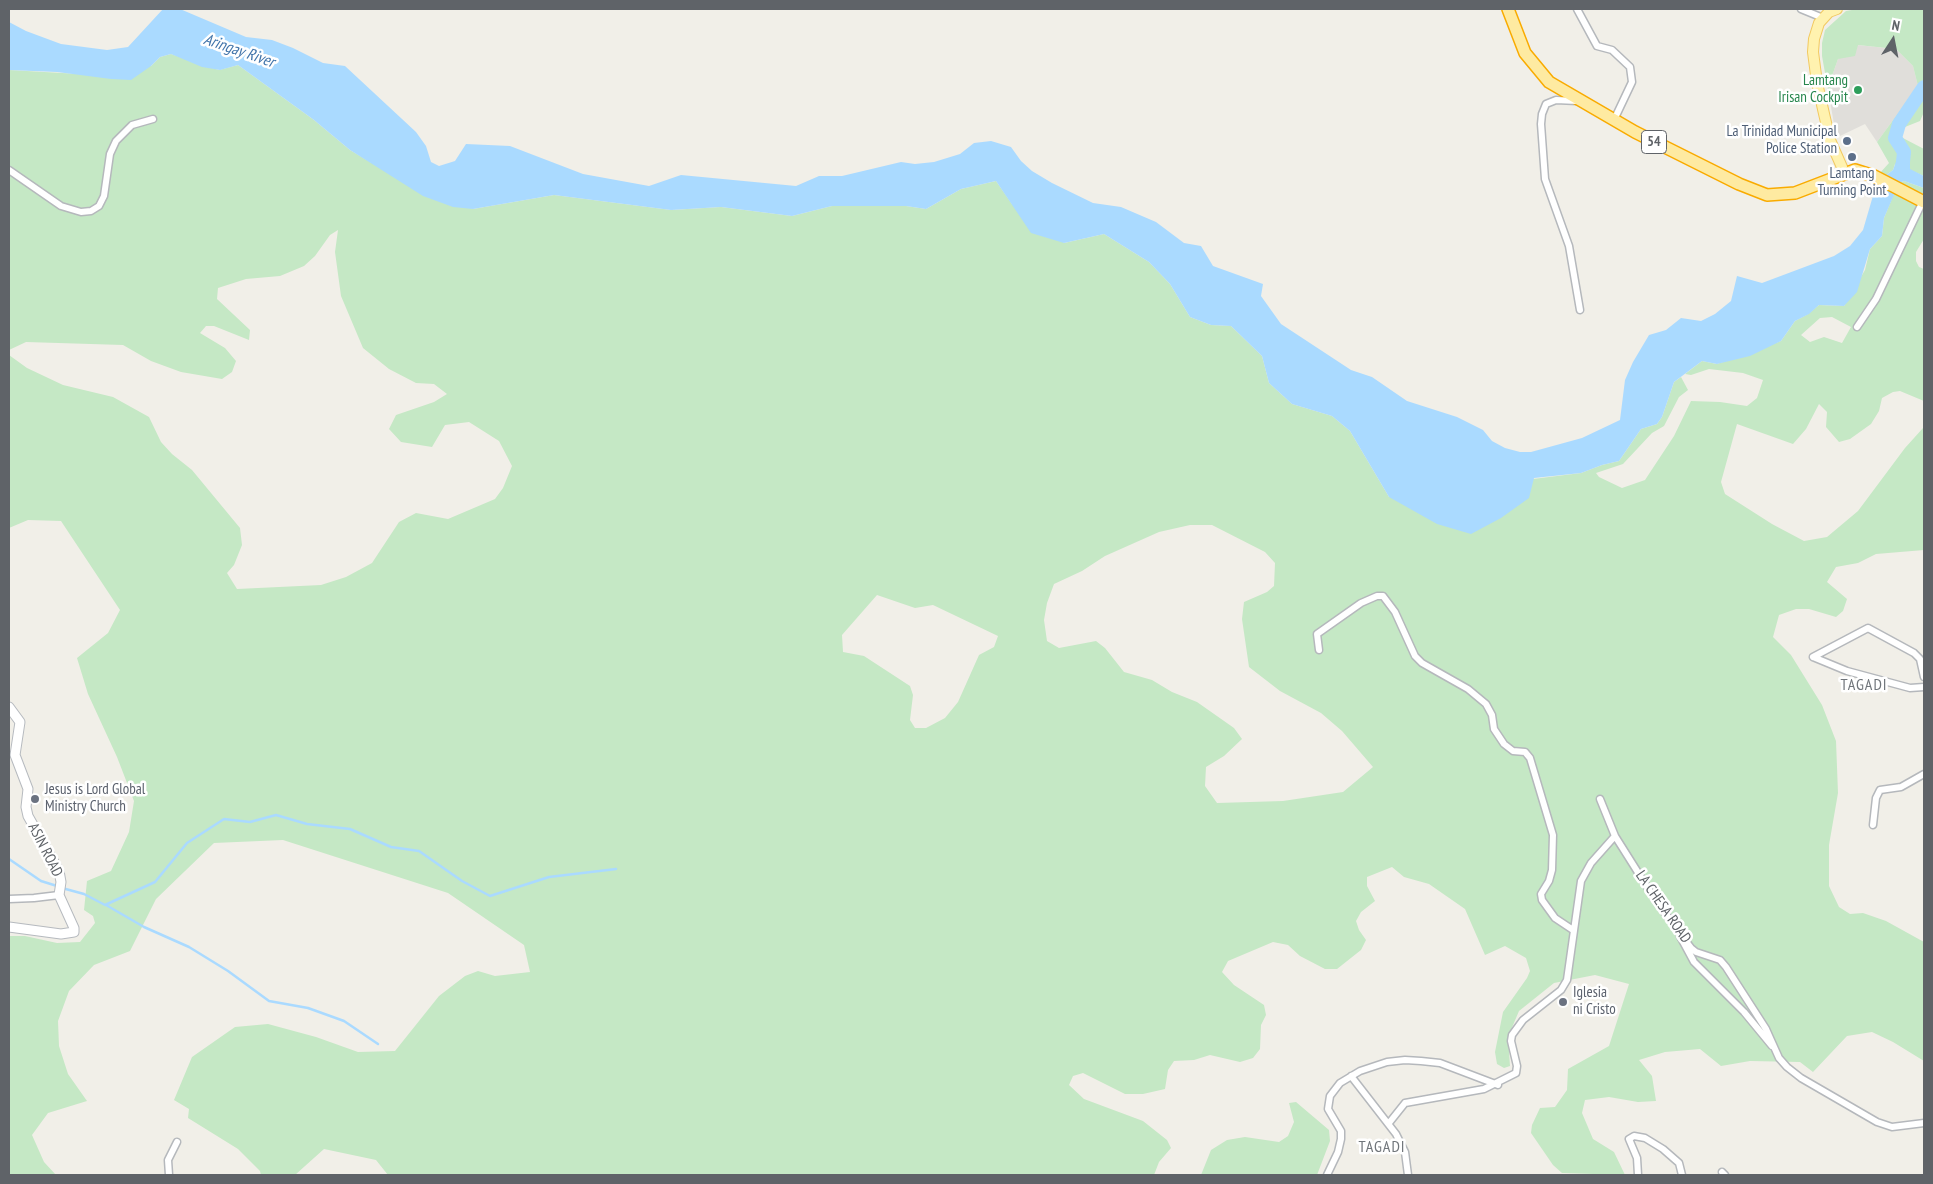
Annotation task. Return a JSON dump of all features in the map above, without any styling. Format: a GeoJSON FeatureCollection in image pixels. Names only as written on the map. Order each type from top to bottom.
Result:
{"type":"FeatureCollection","features":[{"type":"Feature","properties":{"kind":"highway","name":"54"},"geometry":{"type":"LineString","coordinates":[[1508,9],[1525,53],[1532,64],[1549,82],[1614,120],[1723,177],[1767,195],[1795,193],[1855,170],[1864,171],[1924,202]]}},
{"type":"Feature","properties":{"kind":"main road"},"geometry":{"type":"LineString","coordinates":[[1837,9],[1823,18],[1815,30],[1814,39],[1817,83],[1830,140],[1846,174]]}},
{"type":"Feature","properties":{"kind":"main road","name":"ASIN ROAD"},"geometry":{"type":"LineString","coordinates":[[9,707],[20,722],[15,755],[28,789],[26,807],[28,816],[59,871],[60,889],[71,917],[74,932],[61,934],[9,926]]}},
{"type":"Feature","properties":{"kind":"street"},"geometry":{"type":"LineString","coordinates":[[1577,9],[1598,46],[1612,50],[1630,67],[1632,82],[1614,120]]}},
{"type":"Feature","properties":{"kind":"street"},"geometry":{"type":"LineString","coordinates":[[1800,9],[1823,18]]}},
{"type":"Feature","properties":{"kind":"street"},"geometry":{"type":"LineString","coordinates":[[1580,310],[1569,246],[1545,179],[1541,124],[1543,108],[1551,102],[1564,100],[1582,102]]}},
{"type":"Feature","properties":{"kind":"street"},"geometry":{"type":"LineString","coordinates":[[9,170],[61,206],[81,212],[91,211],[98,206],[104,196],[110,154],[116,141],[132,125],[153,118]]}},
{"type":"Feature","properties":{"kind":"street"},"geometry":{"type":"LineString","coordinates":[[1857,327],[1876,299],[1906,238],[1913,218],[1924,202]]}},
{"type":"Feature","properties":{"kind":"street"},"geometry":{"type":"LineString","coordinates":[[1319,650],[1317,634],[1361,602],[1377,596],[1383,596],[1395,612],[1415,656],[1422,663],[1468,689],[1486,704],[1492,715],[1494,730],[1504,744],[1513,751],[1525,752],[1530,758],[1553,835],[1552,870],[1549,881],[1541,894],[1542,900],[1546,909],[1555,918],[1573,930]]}},
{"type":"Feature","properties":{"kind":"street"},"geometry":{"type":"LineString","coordinates":[[1924,677],[1920,659],[1914,653],[1868,628],[1813,657],[1847,671],[1910,688],[1924,687]]}},
{"type":"Feature","properties":{"kind":"street"},"geometry":{"type":"LineString","coordinates":[[1873,825],[1876,798],[1880,790],[1901,787],[1924,774]]}},
{"type":"Feature","properties":{"kind":"street","name":"LA CHESA ROAD"},"geometry":{"type":"LineString","coordinates":[[1600,799],[1615,836],[1656,901],[1696,952],[1720,960],[1726,967],[1766,1029],[1774,1049],[1787,1067],[1801,1078],[1876,1122],[1892,1127],[1924,1122]]}},
{"type":"Feature","properties":{"kind":"street"},"geometry":{"type":"LineString","coordinates":[[1389,1123],[1402,1106],[1411,1100],[1484,1090],[1498,1085],[1516,1074],[1517,1066],[1511,1041],[1512,1035],[1523,1020],[1561,990],[1567,980],[1581,881],[1585,871],[1606,844],[1615,836]]}},
{"type":"Feature","properties":{"kind":"street"},"geometry":{"type":"LineString","coordinates":[[9,899],[34,898],[60,889]]}},
{"type":"Feature","properties":{"kind":"street"},"geometry":{"type":"LineString","coordinates":[[1677,927],[1684,945],[1694,962],[1744,1012],[1774,1049]]}},
{"type":"Feature","properties":{"kind":"street"},"geometry":{"type":"LineString","coordinates":[[1327,1175],[1342,1139],[1341,1131],[1328,1109],[1328,1102],[1333,1090],[1352,1076],[1371,1067],[1405,1060],[1440,1063],[1498,1085]]}},
{"type":"Feature","properties":{"kind":"street"},"geometry":{"type":"LineString","coordinates":[[1352,1076],[1389,1123],[1405,1152],[1408,1175]]}},
{"type":"Feature","properties":{"kind":"street"},"geometry":{"type":"LineString","coordinates":[[1638,1175],[1637,1158],[1630,1140],[1634,1136],[1645,1138],[1679,1162],[1682,1175]]}},
{"type":"Feature","properties":{"kind":"street"},"geometry":{"type":"LineString","coordinates":[[169,1175],[168,1160],[177,1142]]}},
{"type":"Feature","properties":{"kind":"shaded area"},"geometry":{"type":"Polygon","coordinates":[[[1857,45],[1896,49],[1913,66],[1918,86],[1877,142],[1865,124],[1840,136],[1834,124],[1830,101],[1832,76],[1838,59],[1857,45]]]}},
{"type":"Feature","properties":{"kind":"green space"},"geometry":{"type":"Polygon","coordinates":[[[1858,9],[1924,9],[1924,112],[1920,121],[1905,127],[1900,134],[1901,137],[1924,149],[1924,176],[1895,164],[1893,170],[1885,176],[1879,174],[1889,163],[1877,142],[1918,86],[1913,66],[1896,49],[1858,45],[1855,56],[1838,59],[1832,76],[1830,101],[1822,56],[1825,30],[1846,11],[1858,9]]]}},
{"type":"Feature","properties":{"kind":"green space"},"geometry":{"type":"Polygon","coordinates":[[[171,54],[219,70],[238,65],[314,120],[350,150],[387,172],[473,209],[554,195],[671,210],[721,207],[792,216],[832,206],[906,206],[926,209],[961,189],[996,181],[1012,204],[1064,243],[1104,234],[1149,262],[1170,284],[1190,317],[1211,325],[1231,326],[1262,356],[1269,383],[1292,404],[1332,416],[1350,431],[1389,497],[1581,473],[1619,461],[1641,429],[1657,424],[1662,417],[1674,382],[1681,377],[1688,390],[1679,397],[1664,426],[1652,433],[1623,464],[1596,473],[1599,477],[1622,488],[1645,480],[1674,436],[1691,401],[1720,402],[1747,406],[1757,398],[1763,380],[1743,373],[1709,369],[1691,375],[1685,374],[1702,361],[1717,364],[1781,341],[1795,321],[1819,305],[1844,306],[1865,270],[1870,249],[1882,236],[1884,218],[1895,191],[1909,198],[1920,210],[1924,210],[1924,239],[1916,252],[1916,261],[1919,267],[1924,269],[1924,401],[1900,391],[1893,392],[1882,398],[1879,411],[1871,424],[1850,439],[1839,442],[1826,427],[1827,412],[1819,404],[1806,429],[1793,444],[1737,424],[1721,482],[1725,494],[1772,524],[1804,541],[1827,537],[1858,511],[1905,448],[1923,428],[1924,423],[1924,550],[1876,554],[1858,563],[1836,567],[1827,582],[1847,599],[1843,611],[1836,617],[1809,609],[1796,609],[1779,615],[1773,637],[1791,655],[1822,705],[1836,741],[1838,793],[1829,845],[1829,886],[1839,907],[1850,914],[1863,913],[1886,921],[1924,942],[1924,1061],[1872,1032],[1847,1036],[1813,1072],[1800,1062],[1750,1061],[1721,1066],[1700,1049],[1665,1052],[1639,1060],[1652,1076],[1656,1101],[1638,1102],[1609,1097],[1585,1100],[1582,1113],[1593,1139],[1614,1152],[1625,1175],[1562,1173],[1553,1165],[1531,1133],[1532,1125],[1540,1108],[1555,1107],[1567,1090],[1568,1069],[1609,1046],[1629,984],[1595,975],[1554,983],[1519,1011],[1508,1037],[1510,1066],[1504,1068],[1497,1064],[1495,1052],[1503,1012],[1530,971],[1526,958],[1505,946],[1485,955],[1465,909],[1429,884],[1404,877],[1392,867],[1367,877],[1367,886],[1375,901],[1361,912],[1356,921],[1359,930],[1366,940],[1361,950],[1337,969],[1325,969],[1300,956],[1288,945],[1273,942],[1228,961],[1222,972],[1234,985],[1264,1005],[1266,1015],[1261,1025],[1260,1049],[1253,1058],[1240,1062],[1210,1055],[1194,1060],[1174,1061],[1168,1070],[1165,1089],[1143,1094],[1125,1094],[1083,1073],[1073,1076],[1069,1085],[1084,1099],[1143,1121],[1167,1140],[1171,1148],[1159,1162],[1154,1175],[388,1175],[376,1160],[324,1149],[295,1175],[261,1175],[260,1171],[238,1149],[188,1118],[189,1109],[174,1100],[192,1057],[235,1027],[268,1024],[316,1037],[358,1052],[395,1051],[439,996],[465,976],[478,971],[495,976],[530,972],[524,945],[448,893],[283,840],[214,843],[156,899],[130,951],[94,965],[69,991],[58,1021],[59,1046],[68,1074],[87,1101],[48,1113],[32,1135],[44,1162],[56,1175],[9,1175],[9,936],[25,936],[57,943],[80,942],[95,923],[93,916],[84,910],[87,881],[111,871],[129,832],[134,801],[117,757],[88,694],[77,658],[108,633],[120,610],[61,521],[28,520],[9,528],[9,355],[27,368],[63,385],[113,397],[149,417],[161,442],[172,454],[192,470],[240,528],[242,545],[234,565],[227,573],[237,589],[321,585],[346,577],[372,563],[399,522],[416,513],[448,519],[495,499],[503,488],[512,466],[499,441],[469,422],[445,425],[432,447],[401,442],[389,429],[396,415],[434,402],[447,394],[434,384],[416,383],[389,369],[363,348],[341,296],[335,252],[338,230],[330,235],[315,256],[304,266],[280,276],[246,279],[218,288],[217,299],[250,330],[249,340],[214,326],[206,326],[200,333],[225,348],[236,361],[232,372],[222,379],[181,372],[151,361],[123,345],[26,342],[9,350],[9,70],[80,74],[151,66],[160,57],[171,54]],[[1832,317],[1820,318],[1801,335],[1810,342],[1824,337],[1842,343],[1851,327],[1832,317]],[[1190,525],[1159,532],[1105,556],[1082,571],[1054,584],[1047,603],[1044,620],[1047,641],[1059,648],[1096,641],[1105,648],[1124,672],[1152,680],[1172,692],[1197,702],[1234,728],[1242,739],[1224,756],[1206,767],[1205,786],[1217,803],[1283,801],[1343,792],[1373,767],[1342,731],[1321,713],[1280,691],[1249,667],[1242,619],[1244,602],[1267,592],[1274,586],[1275,563],[1265,552],[1212,525],[1190,525]],[[877,595],[842,635],[843,652],[864,656],[910,686],[913,695],[910,720],[915,728],[926,728],[945,718],[958,702],[979,655],[994,647],[998,636],[933,605],[915,608],[877,595]]]}},
{"type":"Feature","properties":{"kind":"green space"},"geometry":{"type":"Polygon","coordinates":[[[1904,181],[1924,188],[1924,194],[1899,183],[1904,181]]]}},
{"type":"Feature","properties":{"kind":"green space"},"geometry":{"type":"Polygon","coordinates":[[[1296,1102],[1329,1130],[1330,1141],[1317,1175],[1201,1175],[1211,1150],[1227,1140],[1245,1137],[1279,1142],[1288,1136],[1294,1122],[1289,1103],[1296,1102]]]}},
{"type":"Feature","properties":{"kind":"water","name":"Aringay River"},"geometry":{"type":"Polygon","coordinates":[[[163,9],[180,9],[246,37],[272,40],[323,63],[345,66],[416,132],[426,146],[431,162],[439,166],[455,161],[466,144],[510,146],[583,174],[649,186],[681,175],[796,186],[819,176],[842,176],[901,162],[915,164],[934,162],[960,154],[974,143],[991,141],[1011,147],[1021,161],[1032,171],[1052,183],[1093,203],[1121,207],[1156,222],[1184,243],[1201,246],[1213,266],[1263,284],[1261,296],[1281,324],[1351,370],[1372,377],[1407,401],[1457,417],[1483,430],[1492,441],[1505,448],[1520,452],[1531,452],[1582,438],[1620,420],[1625,380],[1649,335],[1666,330],[1681,318],[1701,321],[1715,314],[1731,301],[1737,276],[1762,283],[1834,256],[1850,246],[1863,230],[1877,182],[1893,170],[1898,156],[1910,157],[1910,169],[1924,176],[1924,188],[1904,181],[1899,183],[1884,218],[1882,236],[1870,249],[1857,292],[1844,306],[1819,305],[1809,314],[1795,321],[1781,341],[1750,356],[1717,364],[1702,361],[1674,382],[1662,417],[1657,424],[1641,429],[1619,461],[1581,473],[1534,478],[1529,498],[1501,518],[1471,534],[1437,524],[1389,497],[1350,431],[1332,416],[1292,404],[1269,383],[1262,356],[1231,326],[1211,325],[1190,317],[1170,284],[1149,262],[1104,234],[1064,243],[1031,233],[996,181],[961,189],[926,209],[906,206],[832,206],[792,216],[721,207],[671,210],[554,195],[473,209],[453,207],[423,196],[350,150],[314,120],[238,65],[220,70],[202,67],[171,54],[160,57],[131,80],[57,72],[9,70],[9,22],[26,31],[61,44],[107,50],[128,47],[163,9]]]}},
{"type":"Feature","properties":{"kind":"waterway"},"geometry":{"type":"LineString","coordinates":[[1902,172],[1904,152],[1895,138],[1899,124],[1924,87]]}},
{"type":"Feature","properties":{"kind":"waterway"},"geometry":{"type":"LineString","coordinates":[[62,888],[84,894],[105,905],[155,882],[187,843],[224,819],[250,822],[276,815],[307,824],[350,829],[391,847],[419,851],[462,881],[490,896],[549,877],[616,869]]}},
{"type":"Feature","properties":{"kind":"waterway"},"geometry":{"type":"LineString","coordinates":[[9,859],[41,881],[57,886]]}},
{"type":"Feature","properties":{"kind":"waterway"},"geometry":{"type":"LineString","coordinates":[[106,905],[144,927],[189,947],[228,971],[269,1001],[308,1008],[344,1021],[378,1044]]}},
{"type":"Feature","properties":{"kind":"place","name":"Lamtang Irisan Cockpit"},"geometry":{"type":"Point","coordinates":[1858,90]}},
{"type":"Feature","properties":{"kind":"place","name":"La Trinidad Municipal Police Station"},"geometry":{"type":"Point","coordinates":[1847,141]}},
{"type":"Feature","properties":{"kind":"place","name":"Lamtang Turning Point"},"geometry":{"type":"Point","coordinates":[1852,157]}},
{"type":"Feature","properties":{"kind":"place","name":"Jesus is Lord Global Ministry Church"},"geometry":{"type":"Point","coordinates":[35,799]}},
{"type":"Feature","properties":{"kind":"place","name":"Iglesia ni Cristo"},"geometry":{"type":"Point","coordinates":[1563,1002]}},
{"type":"Feature","properties":{"kind":"district","name":"TAGADI"},"geometry":{"type":"Point","coordinates":[1864,685]}},
{"type":"Feature","properties":{"kind":"district","name":"TAGADI"},"geometry":{"type":"Point","coordinates":[1382,1147]}}]}
